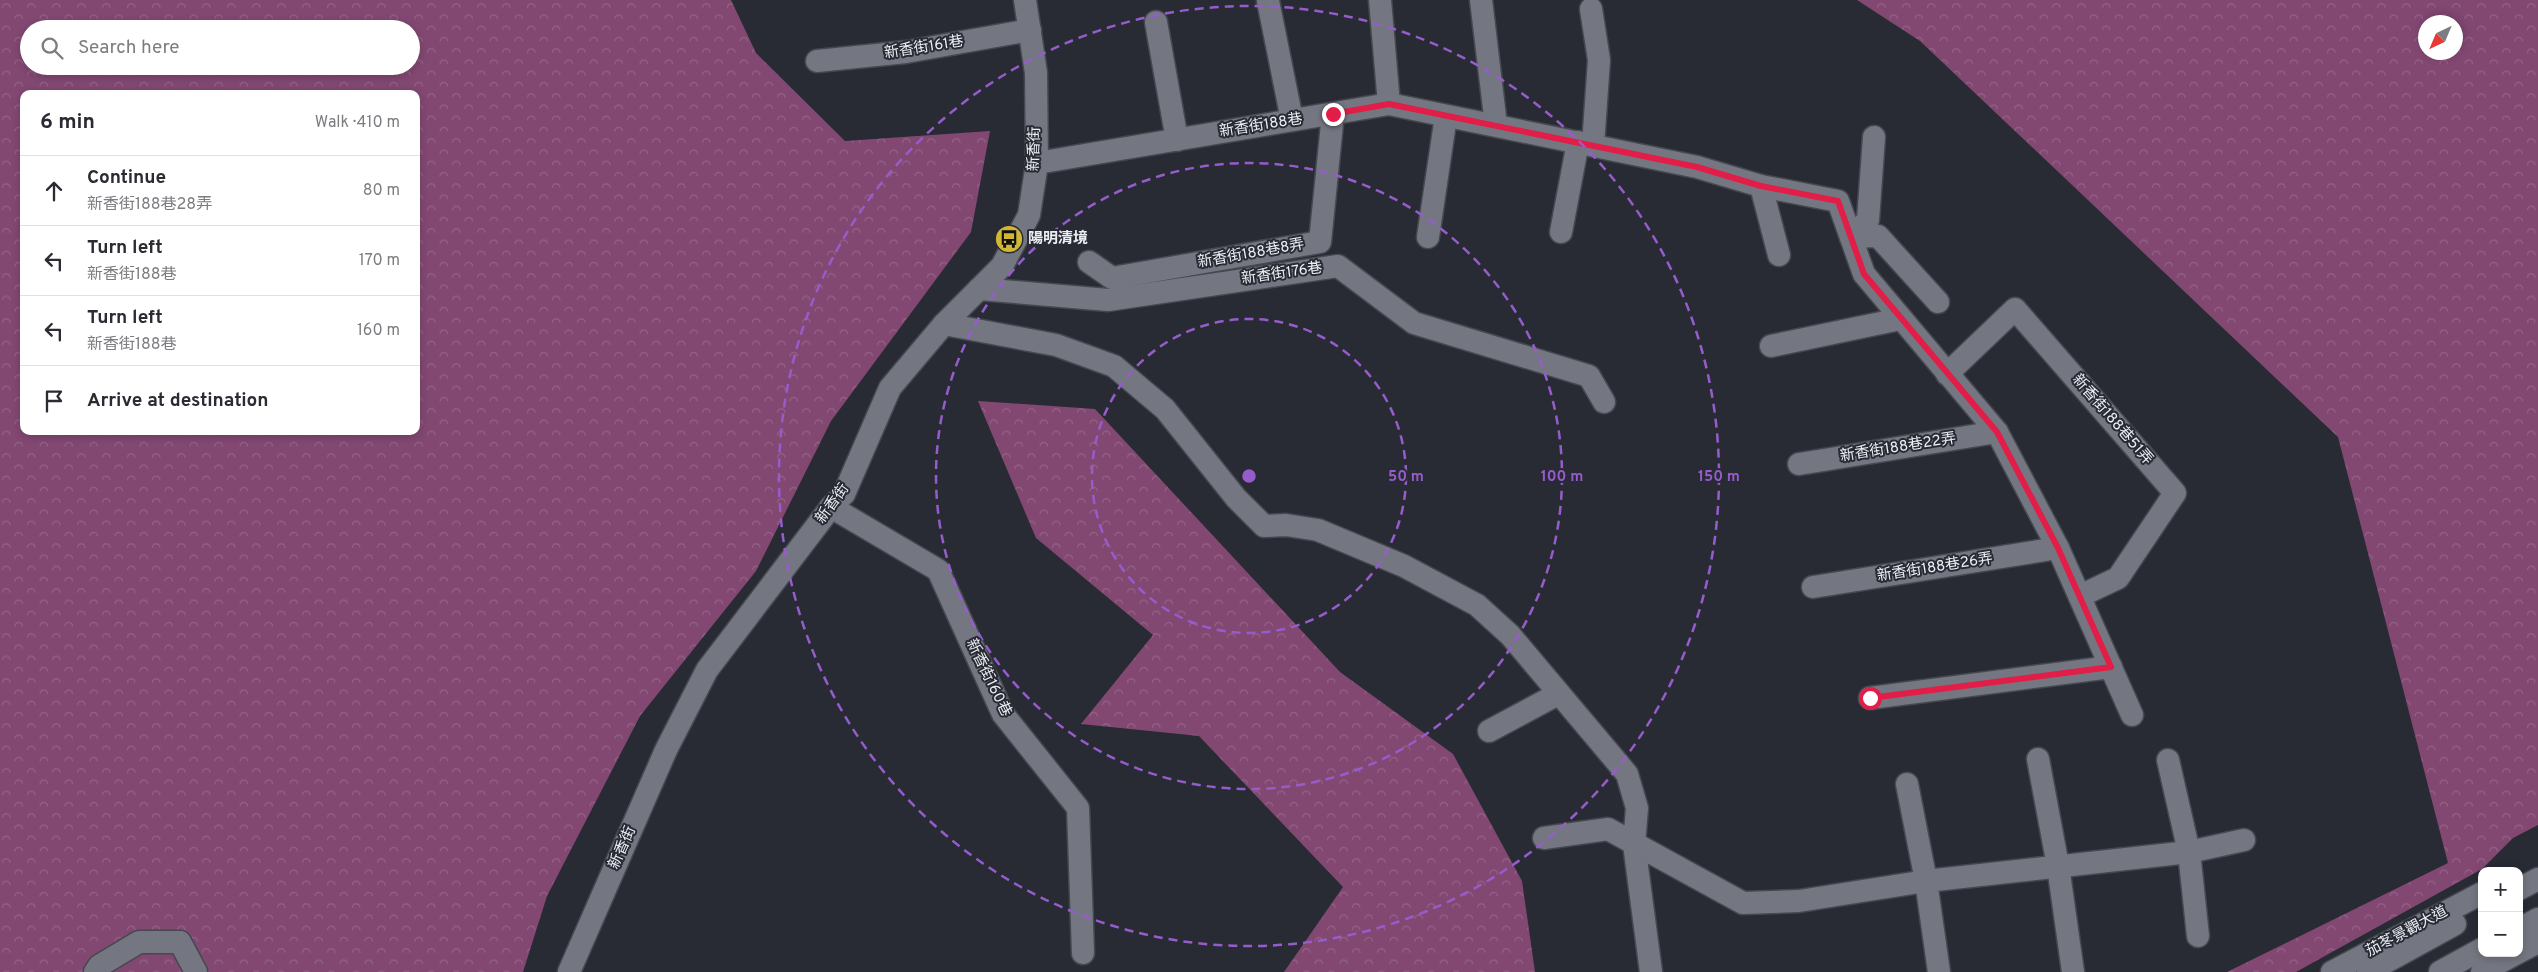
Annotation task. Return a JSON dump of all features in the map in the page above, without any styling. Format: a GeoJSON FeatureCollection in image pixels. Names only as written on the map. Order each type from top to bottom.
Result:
{"type":"FeatureCollection","features":[{"type":"Feature","properties":{"kind":"street","name":"新香街"},"geometry":{"type":"LineString","coordinates":[[569,972],[666,750],[708,670],[831,507],[844,494],[890,388],[944,324],[1002,266],[1029,215],[1036,163],[1036,73],[1025,0]]}},
{"type":"Feature","properties":{"kind":"street"},"geometry":{"type":"LineString","coordinates":[[1380,0],[1389,104]]}},
{"type":"Feature","properties":{"kind":"street"},"geometry":{"type":"LineString","coordinates":[[1481,0],[1496,126]]}},
{"type":"Feature","properties":{"kind":"street"},"geometry":{"type":"LineString","coordinates":[[1268,1],[1292,120]]}},
{"type":"Feature","properties":{"kind":"street"},"geometry":{"type":"LineString","coordinates":[[1561,232],[1586,143],[1599,60],[1590,9]]}},
{"type":"Feature","properties":{"kind":"street"},"geometry":{"type":"LineString","coordinates":[[1156,22],[1177,140]]}},
{"type":"Feature","properties":{"kind":"street","name":"新香街161巷"},"geometry":{"type":"LineString","coordinates":[[817,61],[906,52],[1030,30]]}},
{"type":"Feature","properties":{"kind":"street","name":"新香街188巷"},"geometry":{"type":"LineString","coordinates":[[1036,163],[1389,104],[1586,143],[1697,167],[1761,186],[1838,201],[1864,274],[1997,432],[2058,548],[2132,714]]}},
{"type":"Feature","properties":{"kind":"street","name":"新香街188巷8弄"},"geometry":{"type":"LineString","coordinates":[[1089,262],[1112,278],[1320,242],[1333,114]]}},
{"type":"Feature","properties":{"kind":"street"},"geometry":{"type":"LineString","coordinates":[[1428,237],[1446,116]]}},
{"type":"Feature","properties":{"kind":"street"},"geometry":{"type":"LineString","coordinates":[[1851,237],[1868,220],[1874,137]]}},
{"type":"Feature","properties":{"kind":"street"},"geometry":{"type":"LineString","coordinates":[[1761,186],[1779,255]]}},
{"type":"Feature","properties":{"kind":"street"},"geometry":{"type":"LineString","coordinates":[[1851,237],[1878,236],[1938,302]]}},
{"type":"Feature","properties":{"kind":"street","name":"新香街176巷"},"geometry":{"type":"LineString","coordinates":[[979,289],[1108,300],[1338,266],[1414,323],[1589,376],[1604,402]]}},
{"type":"Feature","properties":{"kind":"street","name":"新香街188巷51弄"},"geometry":{"type":"LineString","coordinates":[[1947,374],[2015,309],[2175,493],[2118,578],[2080,596]]}},
{"type":"Feature","properties":{"kind":"street"},"geometry":{"type":"LineString","coordinates":[[1771,346],[1900,319]]}},
{"type":"Feature","properties":{"kind":"street"},"geometry":{"type":"LineString","coordinates":[[944,324],[1056,345],[1114,366],[1164,408],[1236,498],[1264,526],[1286,525],[1318,530],[1404,566],[1477,605],[1510,635],[1627,774],[1636,808],[1634,844],[1651,972]]}},
{"type":"Feature","properties":{"kind":"street","name":"新香街188巷22弄"},"geometry":{"type":"LineString","coordinates":[[1799,464],[1997,432]]}},
{"type":"Feature","properties":{"kind":"street","name":"新香街160巷"},"geometry":{"type":"LineString","coordinates":[[831,507],[938,570],[1003,714],[1078,808],[1083,952]]}},
{"type":"Feature","properties":{"kind":"street","name":"新香街188巷26弄"},"geometry":{"type":"LineString","coordinates":[[1813,587],[2058,548]]}},
{"type":"Feature","properties":{"kind":"street"},"geometry":{"type":"LineString","coordinates":[[1870,698],[2111,667]]}},
{"type":"Feature","properties":{"kind":"street"},"geometry":{"type":"LineString","coordinates":[[1489,731],[1558,694]]}},
{"type":"Feature","properties":{"kind":"street"},"geometry":{"type":"LineString","coordinates":[[2038,759],[2058,866],[2073,972]]}},
{"type":"Feature","properties":{"kind":"street"},"geometry":{"type":"LineString","coordinates":[[2168,760],[2189,852],[2198,936]]}},
{"type":"Feature","properties":{"kind":"street"},"geometry":{"type":"LineString","coordinates":[[1907,784],[1926,881],[1939,972]]}},
{"type":"Feature","properties":{"kind":"street"},"geometry":{"type":"LineString","coordinates":[[1544,838],[1608,829],[1743,903],[1799,901],[1926,881],[2189,852],[2244,840]]}},
{"type":"Feature","properties":{"kind":"street"},"geometry":{"type":"LineString","coordinates":[[2523,871],[2538,863]]}},
{"type":"Feature","properties":{"kind":"street"},"geometry":{"type":"LineString","coordinates":[[2523,887],[2538,879]]}},
{"type":"Feature","properties":{"kind":"street","name":"茄苳景觀大道"},"geometry":{"type":"LineString","coordinates":[[2332,972],[2478,894]]}},
{"type":"Feature","properties":{"kind":"street","name":"茄苳景觀大道"},"geometry":{"type":"LineString","coordinates":[[2368,972],[2478,911]]}},
{"type":"Feature","properties":{"kind":"street"},"geometry":{"type":"LineString","coordinates":[[2523,927],[2538,919]]}},
{"type":"Feature","properties":{"kind":"street"},"geometry":{"type":"LineString","coordinates":[[95,972],[99,966],[139,942],[180,942],[196,972]]}},
{"type":"Feature","properties":{"kind":"street"},"geometry":{"type":"LineString","coordinates":[[2523,950],[2538,942]]}},
{"type":"Feature","properties":{"kind":"street"},"geometry":{"type":"LineString","coordinates":[[2440,972],[2478,951]]}},
{"type":"Feature","properties":{"kind":"street"},"geometry":{"type":"LineString","coordinates":[[2482,972],[2510,957]]}},
{"type":"Feature","properties":{"kind":"green space"},"geometry":{"type":"Polygon","coordinates":[[[0,0],[731,0],[756,53],[845,141],[990,131],[971,232],[831,421],[756,571],[640,716],[547,896],[523,972],[0,972],[0,0]]]}},
{"type":"Feature","properties":{"kind":"green space"},"geometry":{"type":"Polygon","coordinates":[[[1857,0],[2538,0],[2538,825],[2513,838],[2484,867],[2478,867],[2478,871],[2296,972],[2227,972],[2448,863],[2338,437],[1920,41],[1857,0]]]}},
{"type":"Feature","properties":{"kind":"green space"},"geometry":{"type":"Polygon","coordinates":[[[978,401],[1095,409],[1340,672],[1453,754],[1522,881],[1535,972],[1284,972],[1343,887],[1199,736],[1081,724],[1153,635],[1036,538],[978,401]]]}},
{"type":"Feature","properties":{"kind":"place","name":"陽明清境"},"geometry":{"type":"Point","coordinates":[1009,239]}},
{"type":"Feature","properties":{"kind":"route"},"geometry":{"type":"LineString","coordinates":[[1333,114],[1389,104],[1697,167],[1761,186],[1838,201],[1864,274],[1997,432],[2058,548],[2111,667],[1870,698]]}}]}
